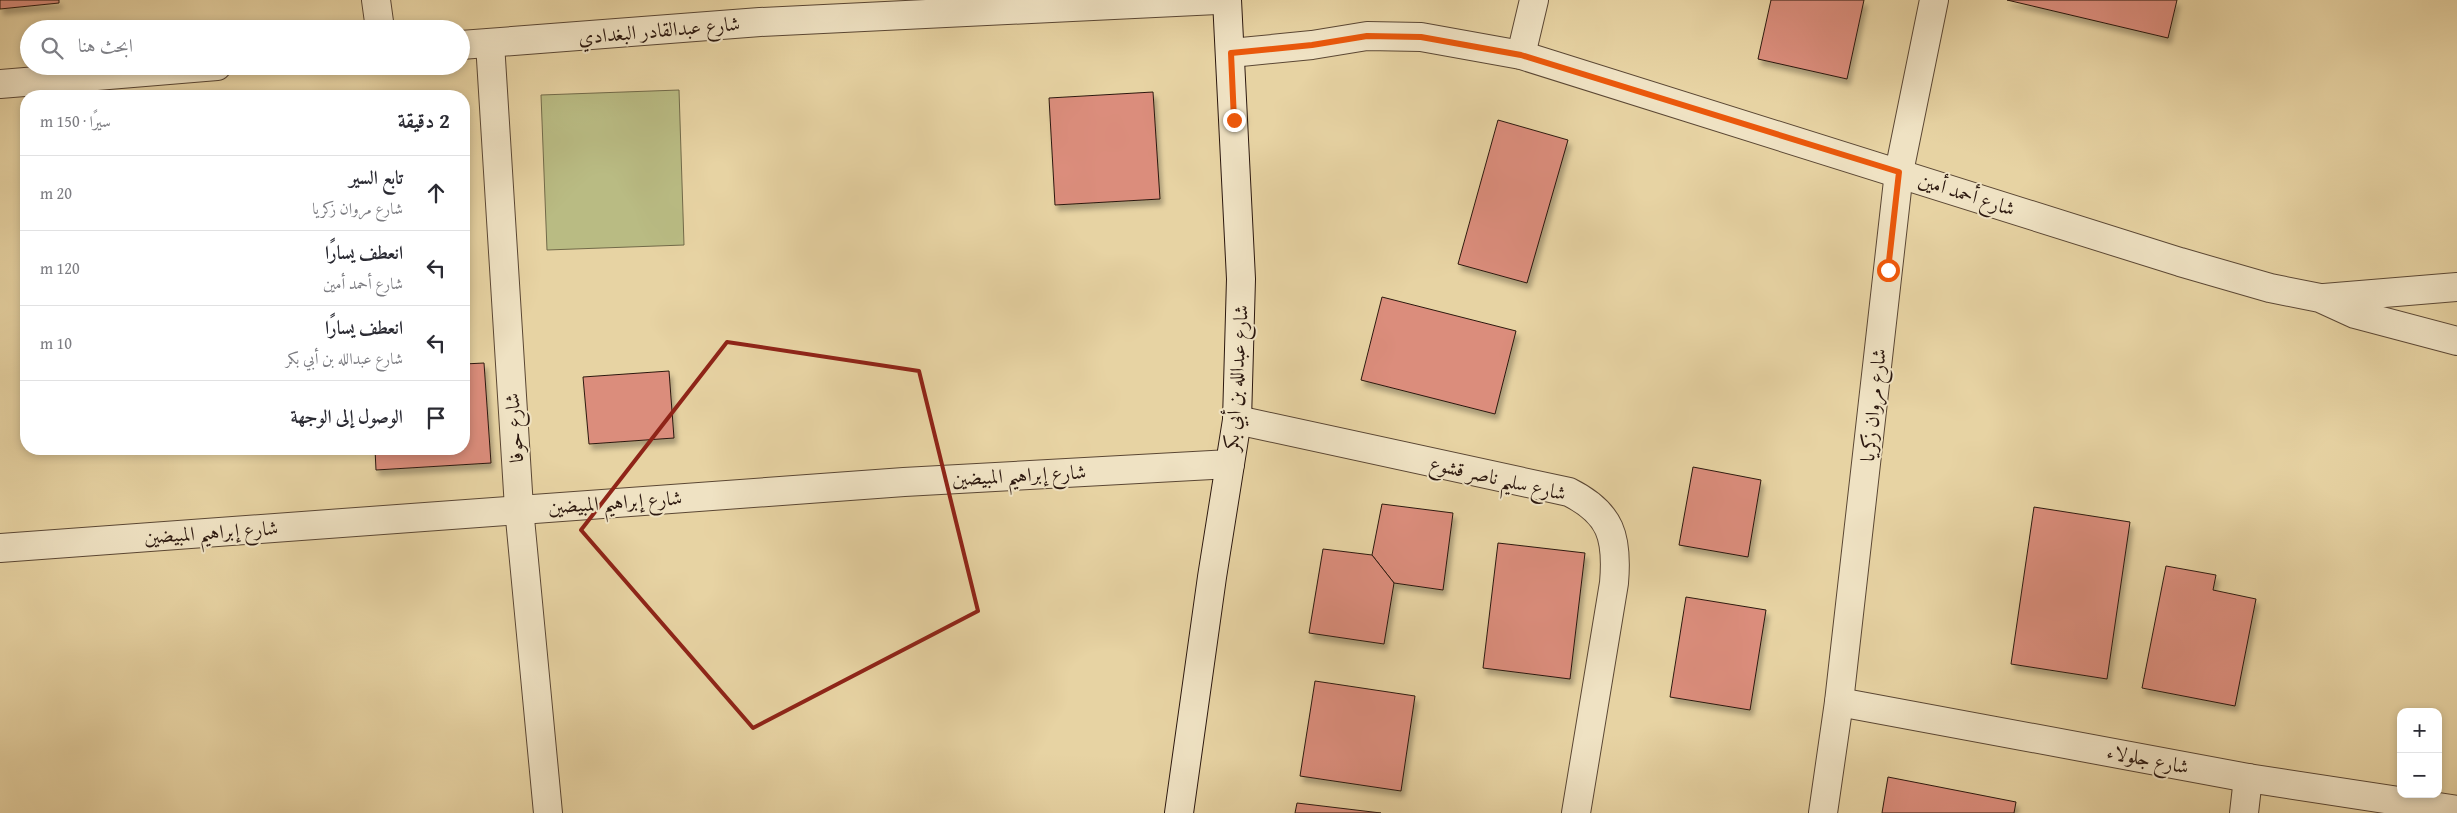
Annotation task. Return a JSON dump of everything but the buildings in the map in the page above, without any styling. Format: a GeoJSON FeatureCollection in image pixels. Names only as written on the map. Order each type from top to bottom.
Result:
{"type":"FeatureCollection","features":[{"type":"Feature","properties":{"kind":"street"},"geometry":{"type":"LineString","coordinates":[[376,0],[379,20]]}},
{"type":"Feature","properties":{"kind":"street","name":"شارع عبدالقادر البغدادي"},"geometry":{"type":"LineString","coordinates":[[470,45],[759,11],[1217,0]]}},
{"type":"Feature","properties":{"kind":"street","name":"شارع عبدالله بن أبي بكر"},"geometry":{"type":"LineString","coordinates":[[1179,813],[1212,576],[1237,420],[1241,279],[1227,0]]}},
{"type":"Feature","properties":{"kind":"street"},"geometry":{"type":"LineString","coordinates":[[1521,55],[1534,0]]}},
{"type":"Feature","properties":{"kind":"street","name":"شارع مروان زكريا"},"geometry":{"type":"LineString","coordinates":[[1824,813],[1839,702],[1899,172],[1934,0]]}},
{"type":"Feature","properties":{"kind":"street","name":"شارع أحمد أمين"},"geometry":{"type":"LineString","coordinates":[[1231,53],[1312,45],[1367,36],[1421,37],[1521,55],[1899,172],[2180,262],[2270,288],[2320,298],[2355,314],[2457,340]]}},
{"type":"Feature","properties":{"kind":"street","name":"شارع حوفا"},"geometry":{"type":"LineString","coordinates":[[490,43],[519,508],[548,813]]}},
{"type":"Feature","properties":{"kind":"street"},"geometry":{"type":"LineString","coordinates":[[0,84],[108,75]]}},
{"type":"Feature","properties":{"kind":"street","name":"شارع أحمد أمين"},"geometry":{"type":"LineString","coordinates":[[2320,298],[2457,287]]}},
{"type":"Feature","properties":{"kind":"street","name":"شارع سليم ناصر قشوع"},"geometry":{"type":"LineString","coordinates":[[1237,420],[1569,492],[1589,502],[1604,516],[1612,533],[1616,558],[1614,583],[1576,813]]}},
{"type":"Feature","properties":{"kind":"street","name":"شارع إبراهيم المبيضين"},"geometry":{"type":"LineString","coordinates":[[0,548],[519,508],[914,481],[1230,464]]}},
{"type":"Feature","properties":{"kind":"street","name":"شارع جلولاء"},"geometry":{"type":"LineString","coordinates":[[1839,702],[2248,778],[2457,810]]}},
{"type":"Feature","properties":{"kind":"street"},"geometry":{"type":"LineString","coordinates":[[2244,813],[2248,778]]}},
{"type":"Feature","properties":{"kind":"highlighted area"},"geometry":{"type":"Polygon","coordinates":[[[727,342],[919,371],[978,611],[753,728],[581,530],[727,342]]]}},
{"type":"Feature","properties":{"kind":"green space"},"geometry":{"type":"Polygon","coordinates":[[[679,90],[684,245],[547,250],[541,95],[679,90]]]}},
{"type":"Feature","properties":{"kind":"route"},"geometry":{"type":"LineString","coordinates":[[1234,120],[1231,53],[1312,45],[1367,36],[1399,36],[1421,37],[1521,55],[1899,172],[1888,270]]}}]}
